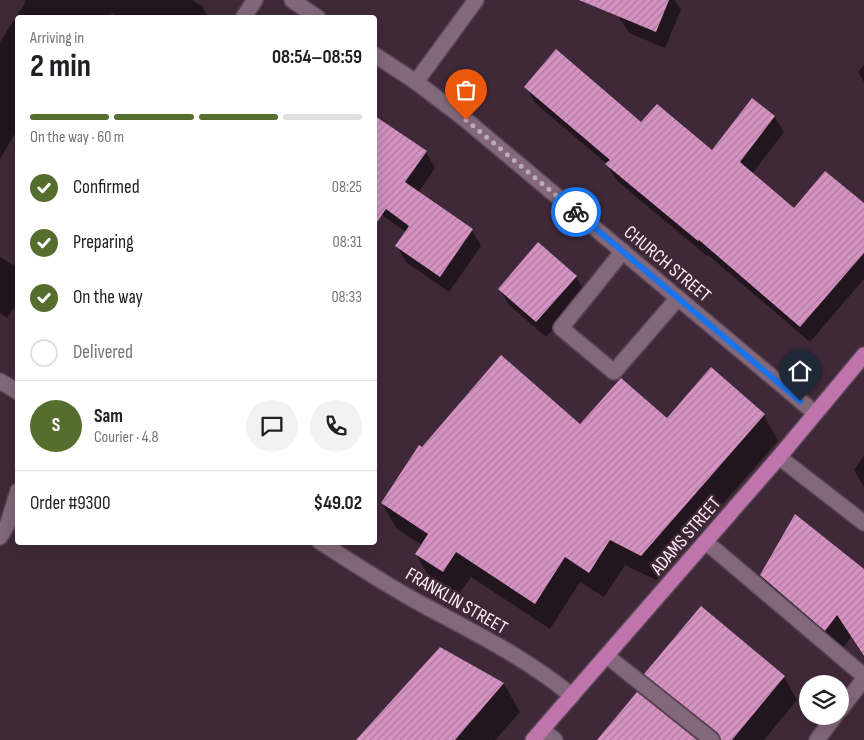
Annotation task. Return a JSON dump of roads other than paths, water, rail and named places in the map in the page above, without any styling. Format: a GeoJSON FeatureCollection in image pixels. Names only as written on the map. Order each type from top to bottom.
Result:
{"type":"FeatureCollection","features":[{"type":"Feature","properties":{"kind":"main road","name":"ADAMS STREET"},"geometry":{"type":"LineString","coordinates":[[537,735],[706,542],[864,355]]}},
{"type":"Feature","properties":{"kind":"street"},"geometry":{"type":"LineString","coordinates":[[245,15],[254,0]]}},
{"type":"Feature","properties":{"kind":"street"},"geometry":{"type":"LineString","coordinates":[[292,0],[314,15]]}},
{"type":"Feature","properties":{"kind":"street"},"geometry":{"type":"LineString","coordinates":[[416,82],[476,0]]}},
{"type":"Feature","properties":{"kind":"street","name":"CHURCH STREET"},"geometry":{"type":"LineString","coordinates":[[377,56],[416,82],[466,120],[815,413]]}},
{"type":"Feature","properties":{"kind":"street"},"geometry":{"type":"LineString","coordinates":[[623,251],[561,328],[614,372],[678,298]]}},
{"type":"Feature","properties":{"kind":"street"},"geometry":{"type":"LineString","coordinates":[[0,381],[15,390]]}},
{"type":"Feature","properties":{"kind":"street"},"geometry":{"type":"LineString","coordinates":[[779,457],[864,523]]}},
{"type":"Feature","properties":{"kind":"street"},"geometry":{"type":"LineString","coordinates":[[0,537],[8,523],[15,501]]}},
{"type":"Feature","properties":{"kind":"street"},"geometry":{"type":"LineString","coordinates":[[706,542],[864,678],[849,698]]}},
{"type":"Feature","properties":{"kind":"street","name":"FRANKLIN STREET"},"geometry":{"type":"LineString","coordinates":[[325,545],[416,601],[546,675],[572,696]]}},
{"type":"Feature","properties":{"kind":"street"},"geometry":{"type":"LineString","coordinates":[[606,656],[712,740]]}},
{"type":"Feature","properties":{"kind":"street"},"geometry":{"type":"LineString","coordinates":[[817,740],[828,725]]}},
{"type":"Feature","properties":{"kind":"street"},"geometry":{"type":"LineString","coordinates":[[537,735],[555,740]]}}]}
